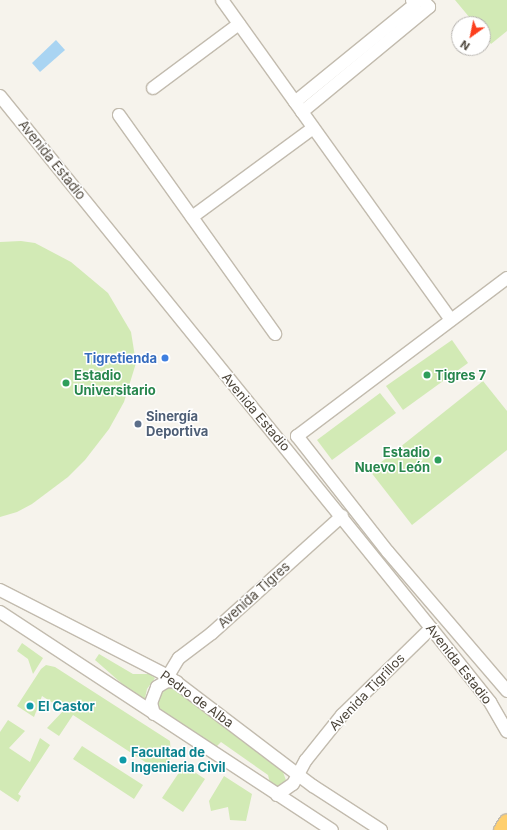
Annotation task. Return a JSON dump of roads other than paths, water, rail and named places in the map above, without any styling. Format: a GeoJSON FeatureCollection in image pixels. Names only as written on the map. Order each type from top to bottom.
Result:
{"type":"FeatureCollection","features":[{"type":"Feature","properties":{"kind":"highway"},"geometry":{"type":"LineString","coordinates":[[502,830],[507,822]]}},
{"type":"Feature","properties":{"kind":"street"},"geometry":{"type":"LineString","coordinates":[[222,0],[451,320]]}},
{"type":"Feature","properties":{"kind":"street"},"geometry":{"type":"LineString","coordinates":[[298,107],[415,4],[412,0]]}},
{"type":"Feature","properties":{"kind":"street"},"geometry":{"type":"LineString","coordinates":[[298,107],[429,7],[423,0]]}},
{"type":"Feature","properties":{"kind":"street"},"geometry":{"type":"LineString","coordinates":[[153,88],[239,24]]}},
{"type":"Feature","properties":{"kind":"street","name":"Avenida Estadio"},"geometry":{"type":"LineString","coordinates":[[0,96],[432,628],[490,702],[507,731]]}},
{"type":"Feature","properties":{"kind":"street"},"geometry":{"type":"LineString","coordinates":[[119,114],[276,334]]}},
{"type":"Feature","properties":{"kind":"street"},"geometry":{"type":"LineString","coordinates":[[192,217],[313,128]]}},
{"type":"Feature","properties":{"kind":"street"},"geometry":{"type":"LineString","coordinates":[[507,278],[297,436],[388,552],[507,691]]}},
{"type":"Feature","properties":{"kind":"street","name":"Avenida Tigres"},"geometry":{"type":"LineString","coordinates":[[172,679],[179,658],[212,634],[342,516]]}},
{"type":"Feature","properties":{"kind":"street","name":"Pedro de Alba"},"geometry":{"type":"LineString","coordinates":[[0,590],[172,679],[296,774],[381,830]]}},
{"type":"Feature","properties":{"kind":"street"},"geometry":{"type":"LineString","coordinates":[[0,612],[332,830]]}},
{"type":"Feature","properties":{"kind":"street","name":"Avenida Tigrillos"},"geometry":{"type":"LineString","coordinates":[[277,794],[290,787],[296,774],[306,760],[357,699],[432,628]]}},
{"type":"Feature","properties":{"kind":"street"},"geometry":{"type":"LineString","coordinates":[[154,714],[151,703],[157,687],[172,679]]}},
{"type":"Feature","properties":{"kind":"water"},"geometry":{"type":"Polygon","coordinates":[[[56,40],[65,50],[40,72],[32,63],[56,40]]]}},
{"type":"Feature","properties":{"kind":"place","name":"Tigretienda"},"geometry":{"type":"Point","coordinates":[165,358]}},
{"type":"Feature","properties":{"kind":"place","name":"Tigres 7"},"geometry":{"type":"Point","coordinates":[427,375]}},
{"type":"Feature","properties":{"kind":"place","name":"Estadio Universitario"},"geometry":{"type":"Point","coordinates":[66,383]}},
{"type":"Feature","properties":{"kind":"place","name":"Sinergía Deportiva"},"geometry":{"type":"Point","coordinates":[138,424]}},
{"type":"Feature","properties":{"kind":"place","name":"Estadio Nuevo León"},"geometry":{"type":"Point","coordinates":[438,460]}},
{"type":"Feature","properties":{"kind":"place","name":"El Castor"},"geometry":{"type":"Point","coordinates":[30,706]}},
{"type":"Feature","properties":{"kind":"place","name":"Facultad de Ingenieria Civil"},"geometry":{"type":"Point","coordinates":[123,760]}}]}
